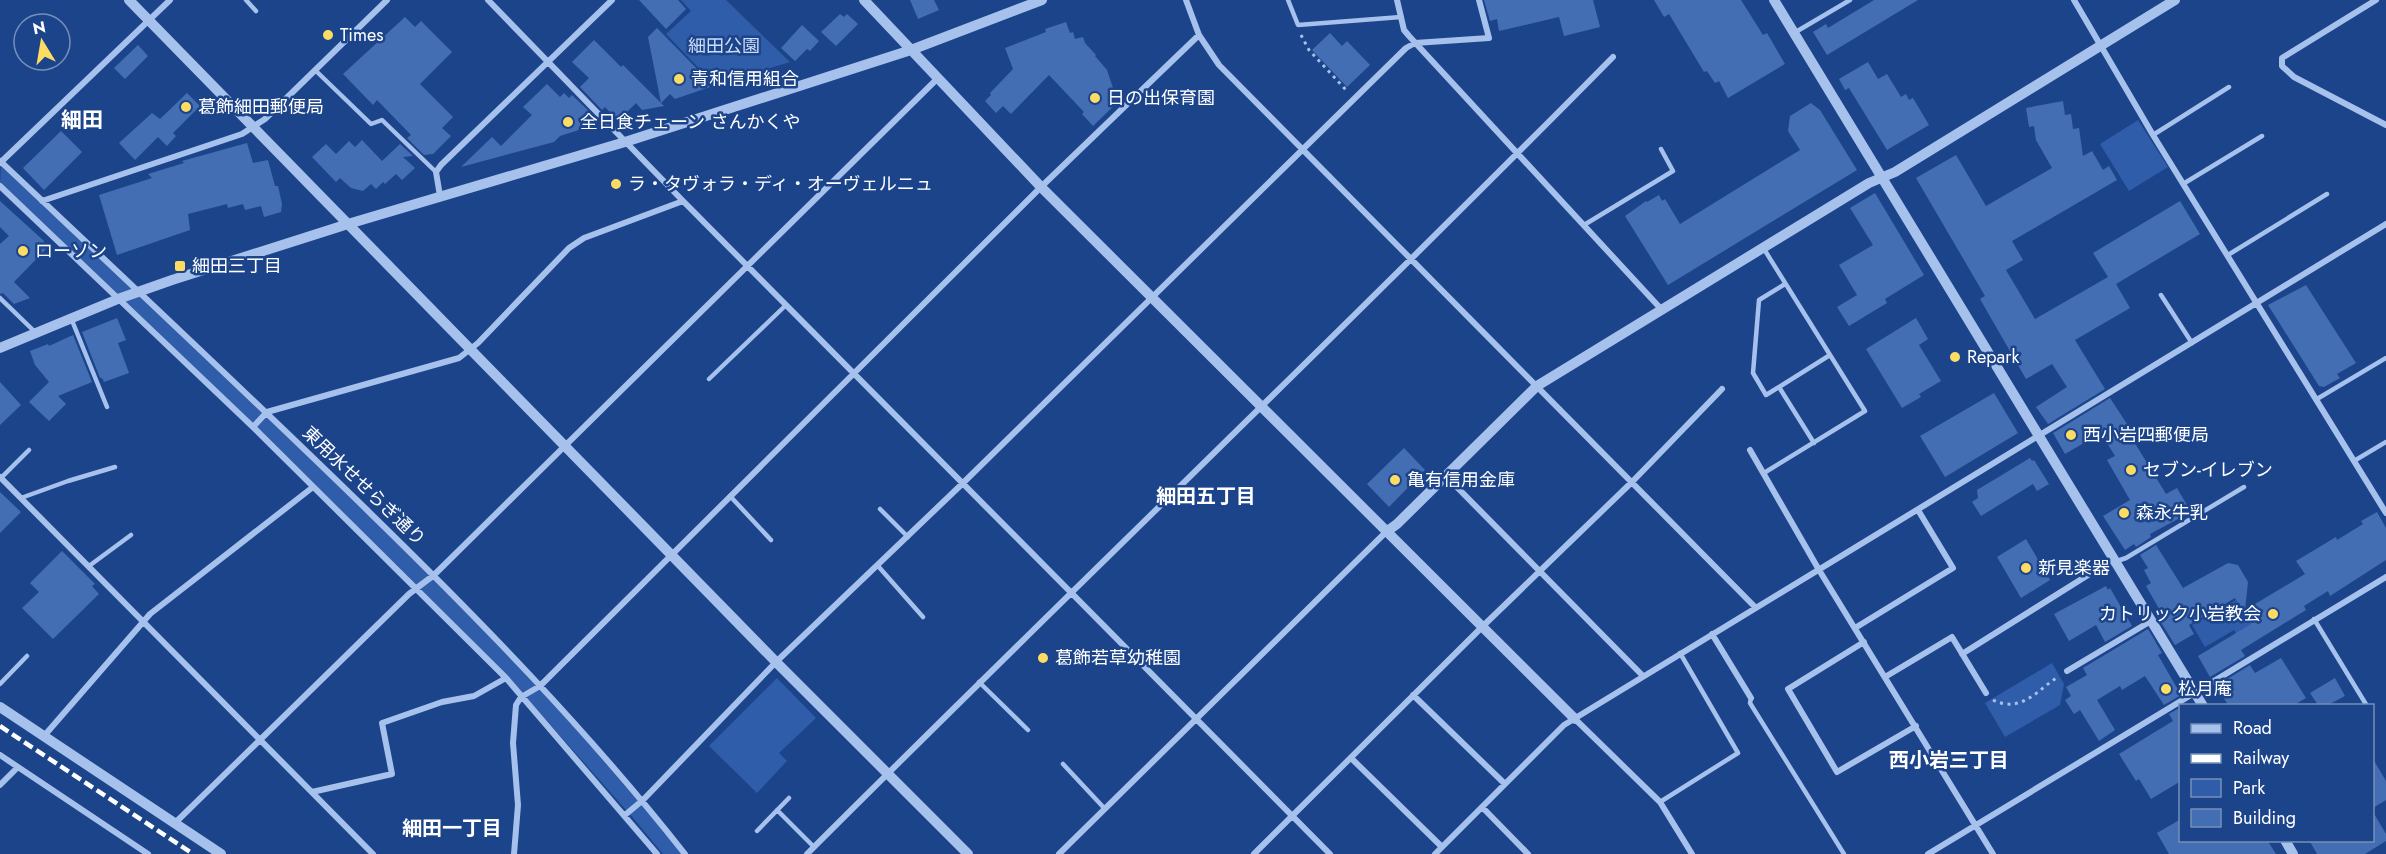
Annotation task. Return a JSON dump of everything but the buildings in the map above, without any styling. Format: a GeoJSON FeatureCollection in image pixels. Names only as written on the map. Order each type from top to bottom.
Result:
{"type":"FeatureCollection","features":[{"type":"Feature","properties":{"kind":"street"},"geometry":{"type":"LineString","coordinates":[[129,0],[776,662],[968,854]]}},
{"type":"Feature","properties":{"kind":"street"},"geometry":{"type":"LineString","coordinates":[[0,162],[170,0]]}},
{"type":"Feature","properties":{"kind":"street"},"geometry":{"type":"LineString","coordinates":[[488,0],[962,484],[1330,854]]}},
{"type":"Feature","properties":{"kind":"street"},"geometry":{"type":"LineString","coordinates":[[440,196],[436,172],[441,165],[612,0]]}},
{"type":"Feature","properties":{"kind":"street"},"geometry":{"type":"LineString","coordinates":[[864,0],[1041,187],[1660,802],[1692,854]]}},
{"type":"Feature","properties":{"kind":"street"},"geometry":{"type":"LineString","coordinates":[[0,348],[139,291],[348,224],[625,142],[911,50],[1042,0]]}},
{"type":"Feature","properties":{"kind":"street"},"geometry":{"type":"LineString","coordinates":[[1186,0],[1199,35],[1219,65],[1755,607]]}},
{"type":"Feature","properties":{"kind":"street"},"geometry":{"type":"LineString","coordinates":[[1397,0],[1404,30],[1415,43],[1662,310]]}},
{"type":"Feature","properties":{"kind":"street"},"geometry":{"type":"LineString","coordinates":[[625,815],[643,800],[776,662],[909,537],[1406,48],[1415,43],[1489,38],[1479,0]]}},
{"type":"Feature","properties":{"kind":"street"},"geometry":{"type":"LineString","coordinates":[[1774,0],[2202,704]]}},
{"type":"Feature","properties":{"kind":"street"},"geometry":{"type":"LineString","coordinates":[[2074,0],[2153,135],[2386,513]]}},
{"type":"Feature","properties":{"kind":"street"},"geometry":{"type":"LineString","coordinates":[[1059,854],[1537,386],[1869,183],[1895,172],[2175,0]]}},
{"type":"Feature","properties":{"kind":"street"},"geometry":{"type":"LineString","coordinates":[[2376,0],[2282,58],[2283,66],[2294,77],[2386,125]]}},
{"type":"Feature","properties":{"kind":"street"},"geometry":{"type":"LineString","coordinates":[[42,201],[242,134],[254,127],[265,119],[383,1]]}},
{"type":"Feature","properties":{"kind":"street"},"geometry":{"type":"LineString","coordinates":[[514,854],[518,804],[513,743],[516,705],[521,697],[540,686],[1041,187],[1199,35]]}},
{"type":"Feature","properties":{"kind":"street"},"geometry":{"type":"LineString","coordinates":[[807,854],[1070,592],[1262,408],[1613,57]]}},
{"type":"Feature","properties":{"kind":"street"},"geometry":{"type":"LineString","coordinates":[[174,824],[416,589],[434,575],[938,78]]}},
{"type":"Feature","properties":{"kind":"street","name":"東用水せせらぎ通り"},"geometry":{"type":"LineString","coordinates":[[0,162],[267,412],[434,575],[540,686],[643,800],[685,854]]}},
{"type":"Feature","properties":{"kind":"street"},"geometry":{"type":"LineString","coordinates":[[0,186],[253,426],[506,678],[657,854]]}},
{"type":"Feature","properties":{"kind":"street"},"geometry":{"type":"LineString","coordinates":[[253,426],[267,412],[459,358],[471,349],[569,248],[584,238],[683,201]]}},
{"type":"Feature","properties":{"kind":"street"},"geometry":{"type":"LineString","coordinates":[[1435,854],[1564,725],[1637,683],[1642,676],[1755,607],[2385,227]]}},
{"type":"Feature","properties":{"kind":"street"},"geometry":{"type":"LineString","coordinates":[[1254,854],[1482,627],[1633,482],[1722,389]]}},
{"type":"Feature","properties":{"kind":"street"},"geometry":{"type":"LineString","coordinates":[[1750,450],[1819,570],[1994,854]]}},
{"type":"Feature","properties":{"kind":"street"},"geometry":{"type":"LineString","coordinates":[[1446,476],[1642,676]]}},
{"type":"Feature","properties":{"kind":"street"},"geometry":{"type":"LineString","coordinates":[[0,478],[373,854]]}},
{"type":"Feature","properties":{"kind":"street"},"geometry":{"type":"LineString","coordinates":[[44,736],[150,614],[313,487]]}},
{"type":"Feature","properties":{"kind":"street"},"geometry":{"type":"LineString","coordinates":[[1855,628],[1953,568],[1918,510]]}},
{"type":"Feature","properties":{"kind":"street"},"geometry":{"type":"LineString","coordinates":[[1962,654],[2104,565],[2114,562]]}},
{"type":"Feature","properties":{"kind":"street"},"geometry":{"type":"LineString","coordinates":[[1928,854],[2386,577]]}},
{"type":"Feature","properties":{"kind":"street"},"geometry":{"type":"LineString","coordinates":[[2067,671],[2151,621]]}},
{"type":"Feature","properties":{"kind":"street"},"geometry":{"type":"LineString","coordinates":[[1712,634],[1751,698]]}},
{"type":"Feature","properties":{"kind":"street"},"geometry":{"type":"LineString","coordinates":[[1885,677],[1952,637],[1986,693]]}},
{"type":"Feature","properties":{"kind":"street"},"geometry":{"type":"LineString","coordinates":[[1864,642],[1788,689],[1837,772],[1916,726]]}},
{"type":"Feature","properties":{"kind":"street"},"geometry":{"type":"LineString","coordinates":[[312,792],[392,774],[382,723],[442,702],[474,696],[506,678]]}},
{"type":"Feature","properties":{"kind":"street"},"geometry":{"type":"LineString","coordinates":[[1413,695],[1505,784]]}},
{"type":"Feature","properties":{"kind":"street"},"geometry":{"type":"LineString","coordinates":[[0,707],[221,854]]}},
{"type":"Feature","properties":{"kind":"street"},"geometry":{"type":"LineString","coordinates":[[0,755],[145,853]]}},
{"type":"Feature","properties":{"kind":"street"},"geometry":{"type":"LineString","coordinates":[[1351,758],[1442,847]]}},
{"type":"Feature","properties":{"kind":"street"},"geometry":{"type":"LineString","coordinates":[[0,784],[18,767]]}},
{"type":"Feature","properties":{"kind":"street"},"geometry":{"type":"LineString","coordinates":[[1482,807],[1528,854]]}},
{"type":"Feature","properties":{"kind":"lane"},"geometry":{"type":"LineString","coordinates":[[246,0],[256,11]]}},
{"type":"Feature","properties":{"kind":"lane"},"geometry":{"type":"LineString","coordinates":[[1288,0],[1298,25],[1401,17]]}},
{"type":"Feature","properties":{"kind":"lane"},"geometry":{"type":"LineString","coordinates":[[1794,33],[1850,0]]}},
{"type":"Feature","properties":{"kind":"lane"},"geometry":{"type":"LineString","coordinates":[[315,70],[371,124],[382,120],[436,172]]}},
{"type":"Feature","properties":{"kind":"lane"},"geometry":{"type":"LineString","coordinates":[[2153,135],[2229,87]]}},
{"type":"Feature","properties":{"kind":"lane"},"geometry":{"type":"LineString","coordinates":[[2183,184],[2262,136]]}},
{"type":"Feature","properties":{"kind":"lane"},"geometry":{"type":"LineString","coordinates":[[1584,225],[1673,171],[1661,149]]}},
{"type":"Feature","properties":{"kind":"lane"},"geometry":{"type":"LineString","coordinates":[[2228,255],[2327,194]]}},
{"type":"Feature","properties":{"kind":"lane"},"geometry":{"type":"LineString","coordinates":[[1763,248],[1865,411],[1764,473]]}},
{"type":"Feature","properties":{"kind":"lane"},"geometry":{"type":"LineString","coordinates":[[1785,284],[1759,300],[1753,374],[1766,395],[1830,356]]}},
{"type":"Feature","properties":{"kind":"lane"},"geometry":{"type":"LineString","coordinates":[[2161,295],[2192,343]]}},
{"type":"Feature","properties":{"kind":"lane"},"geometry":{"type":"LineString","coordinates":[[0,298],[36,333]]}},
{"type":"Feature","properties":{"kind":"lane"},"geometry":{"type":"LineString","coordinates":[[709,379],[786,305]]}},
{"type":"Feature","properties":{"kind":"lane"},"geometry":{"type":"LineString","coordinates":[[72,318],[107,407]]}},
{"type":"Feature","properties":{"kind":"lane"},"geometry":{"type":"LineString","coordinates":[[2317,399],[2386,358]]}},
{"type":"Feature","properties":{"kind":"lane"},"geometry":{"type":"LineString","coordinates":[[1779,387],[1814,443]]}},
{"type":"Feature","properties":{"kind":"lane"},"geometry":{"type":"LineString","coordinates":[[2354,461],[2386,442]]}},
{"type":"Feature","properties":{"kind":"lane"},"geometry":{"type":"LineString","coordinates":[[0,478],[29,450]]}},
{"type":"Feature","properties":{"kind":"lane"},"geometry":{"type":"LineString","coordinates":[[21,498],[115,467]]}},
{"type":"Feature","properties":{"kind":"lane"},"geometry":{"type":"LineString","coordinates":[[2114,562],[2126,558],[2244,487]]}},
{"type":"Feature","properties":{"kind":"lane"},"geometry":{"type":"LineString","coordinates":[[730,496],[771,540]]}},
{"type":"Feature","properties":{"kind":"lane"},"geometry":{"type":"LineString","coordinates":[[880,509],[909,537]]}},
{"type":"Feature","properties":{"kind":"lane"},"geometry":{"type":"LineString","coordinates":[[89,566],[131,535]]}},
{"type":"Feature","properties":{"kind":"lane"},"geometry":{"type":"LineString","coordinates":[[878,566],[923,617]]}},
{"type":"Feature","properties":{"kind":"lane"},"geometry":{"type":"LineString","coordinates":[[2314,619],[2366,704]]}},
{"type":"Feature","properties":{"kind":"lane"},"geometry":{"type":"LineString","coordinates":[[1660,802],[1738,753],[1680,653]]}},
{"type":"Feature","properties":{"kind":"lane"},"geometry":{"type":"LineString","coordinates":[[0,684],[27,656]]}},
{"type":"Feature","properties":{"kind":"lane"},"geometry":{"type":"LineString","coordinates":[[979,682],[1028,730]]}},
{"type":"Feature","properties":{"kind":"lane"},"geometry":{"type":"LineString","coordinates":[[1751,698],[1750,702],[1844,854]]}},
{"type":"Feature","properties":{"kind":"lane"},"geometry":{"type":"LineString","coordinates":[[1063,764],[1105,809]]}},
{"type":"Feature","properties":{"kind":"lane"},"geometry":{"type":"LineString","coordinates":[[757,831],[789,798]]}},
{"type":"Feature","properties":{"kind":"lane"},"geometry":{"type":"LineString","coordinates":[[777,810],[814,847]]}},
{"type":"Feature","properties":{"kind":"path"},"geometry":{"type":"LineString","coordinates":[[1298,25],[1309,50],[1353,98]]}},
{"type":"Feature","properties":{"kind":"path"},"geometry":{"type":"LineString","coordinates":[[1986,693],[1995,702],[2003,704],[2021,702],[2046,688],[2049,682],[2067,671]]}},
{"type":"Feature","properties":{"kind":"green space","name":"細田公園"},"geometry":{"type":"Polygon","coordinates":[[[681,0],[726,0],[790,62],[715,85],[666,34],[691,11],[681,0]]]}},
{"type":"Feature","properties":{"kind":"green space"},"geometry":{"type":"Polygon","coordinates":[[[2138,120],[2168,167],[2129,191],[2100,144],[2138,120]]]}},
{"type":"Feature","properties":{"kind":"green space"},"geometry":{"type":"Polygon","coordinates":[[[1,166],[136,291],[120,296],[0,184],[1,166]]]}},
{"type":"Feature","properties":{"kind":"green space"},"geometry":{"type":"Polygon","coordinates":[[[139,293],[265,412],[252,424],[121,300],[139,293]]]}},
{"type":"Feature","properties":{"kind":"green space"},"geometry":{"type":"Polygon","coordinates":[[[267,414],[431,575],[416,587],[255,426],[267,414]]]}},
{"type":"Feature","properties":{"kind":"green space"},"geometry":{"type":"Polygon","coordinates":[[[434,578],[536,686],[522,692],[420,589],[434,578]]]}},
{"type":"Feature","properties":{"kind":"green space"},"geometry":{"type":"Polygon","coordinates":[[[2236,600],[2254,629],[2239,638],[2234,630],[2205,647],[2192,625],[2236,600]]]}},
{"type":"Feature","properties":{"kind":"green space"},"geometry":{"type":"Polygon","coordinates":[[[2052,663],[2064,684],[2060,705],[2005,737],[1985,703],[2052,663]]]}},
{"type":"Feature","properties":{"kind":"green space"},"geometry":{"type":"Polygon","coordinates":[[[777,678],[816,718],[779,753],[787,761],[757,793],[709,746],[777,678]]]}},
{"type":"Feature","properties":{"kind":"green space"},"geometry":{"type":"Polygon","coordinates":[[[539,688],[640,800],[627,811],[524,695],[539,688]]]}},
{"type":"Feature","properties":{"kind":"green space"},"geometry":{"type":"Polygon","coordinates":[[[642,802],[683,854],[663,854],[629,813],[642,802]]]}},
{"type":"Feature","properties":{"kind":"railway"},"geometry":{"type":"LineString","coordinates":[[0,726],[193,854]]}},
{"type":"Feature","properties":{"kind":"place","name":"Times"},"geometry":{"type":"Point","coordinates":[328,35]}},
{"type":"Feature","properties":{"kind":"place","name":"青和信用組合"},"geometry":{"type":"Point","coordinates":[679,79]}},
{"type":"Feature","properties":{"kind":"place","name":"日の出保育園"},"geometry":{"type":"Point","coordinates":[1095,98]}},
{"type":"Feature","properties":{"kind":"place","name":"葛飾細田郵便局"},"geometry":{"type":"Point","coordinates":[186,107]}},
{"type":"Feature","properties":{"kind":"place","name":"全日食チェーン さんかくや"},"geometry":{"type":"Point","coordinates":[568,122]}},
{"type":"Feature","properties":{"kind":"place","name":"ラ・タヴォラ・ディ・オーヴェルニュ"},"geometry":{"type":"Point","coordinates":[616,184]}},
{"type":"Feature","properties":{"kind":"place","name":"ローソン"},"geometry":{"type":"Point","coordinates":[23,251]}},
{"type":"Feature","properties":{"kind":"place","name":"細田三丁目"},"geometry":{"type":"Point","coordinates":[180,266]}},
{"type":"Feature","properties":{"kind":"place","name":"Repark"},"geometry":{"type":"Point","coordinates":[1955,357]}},
{"type":"Feature","properties":{"kind":"place","name":"西小岩四郵便局"},"geometry":{"type":"Point","coordinates":[2071,435]}},
{"type":"Feature","properties":{"kind":"place","name":"セブン-イレブン"},"geometry":{"type":"Point","coordinates":[2131,470]}},
{"type":"Feature","properties":{"kind":"place","name":"亀有信用金庫"},"geometry":{"type":"Point","coordinates":[1395,480]}},
{"type":"Feature","properties":{"kind":"place","name":"森永牛乳"},"geometry":{"type":"Point","coordinates":[2124,513]}},
{"type":"Feature","properties":{"kind":"place","name":"新見楽器"},"geometry":{"type":"Point","coordinates":[2026,568]}},
{"type":"Feature","properties":{"kind":"place","name":"カトリック小岩教会"},"geometry":{"type":"Point","coordinates":[2273,614]}},
{"type":"Feature","properties":{"kind":"place","name":"葛飾若草幼稚園"},"geometry":{"type":"Point","coordinates":[1043,658]}},
{"type":"Feature","properties":{"kind":"place","name":"松月庵"},"geometry":{"type":"Point","coordinates":[2166,689]}},
{"type":"Feature","properties":{"kind":"district","name":"細田"},"geometry":{"type":"Point","coordinates":[82,120]}},
{"type":"Feature","properties":{"kind":"district","name":"細田五丁目"},"geometry":{"type":"Point","coordinates":[1206,496]}},
{"type":"Feature","properties":{"kind":"district","name":"西小岩三丁目"},"geometry":{"type":"Point","coordinates":[1949,760]}},
{"type":"Feature","properties":{"kind":"district","name":"細田一丁目"},"geometry":{"type":"Point","coordinates":[452,828]}}]}
